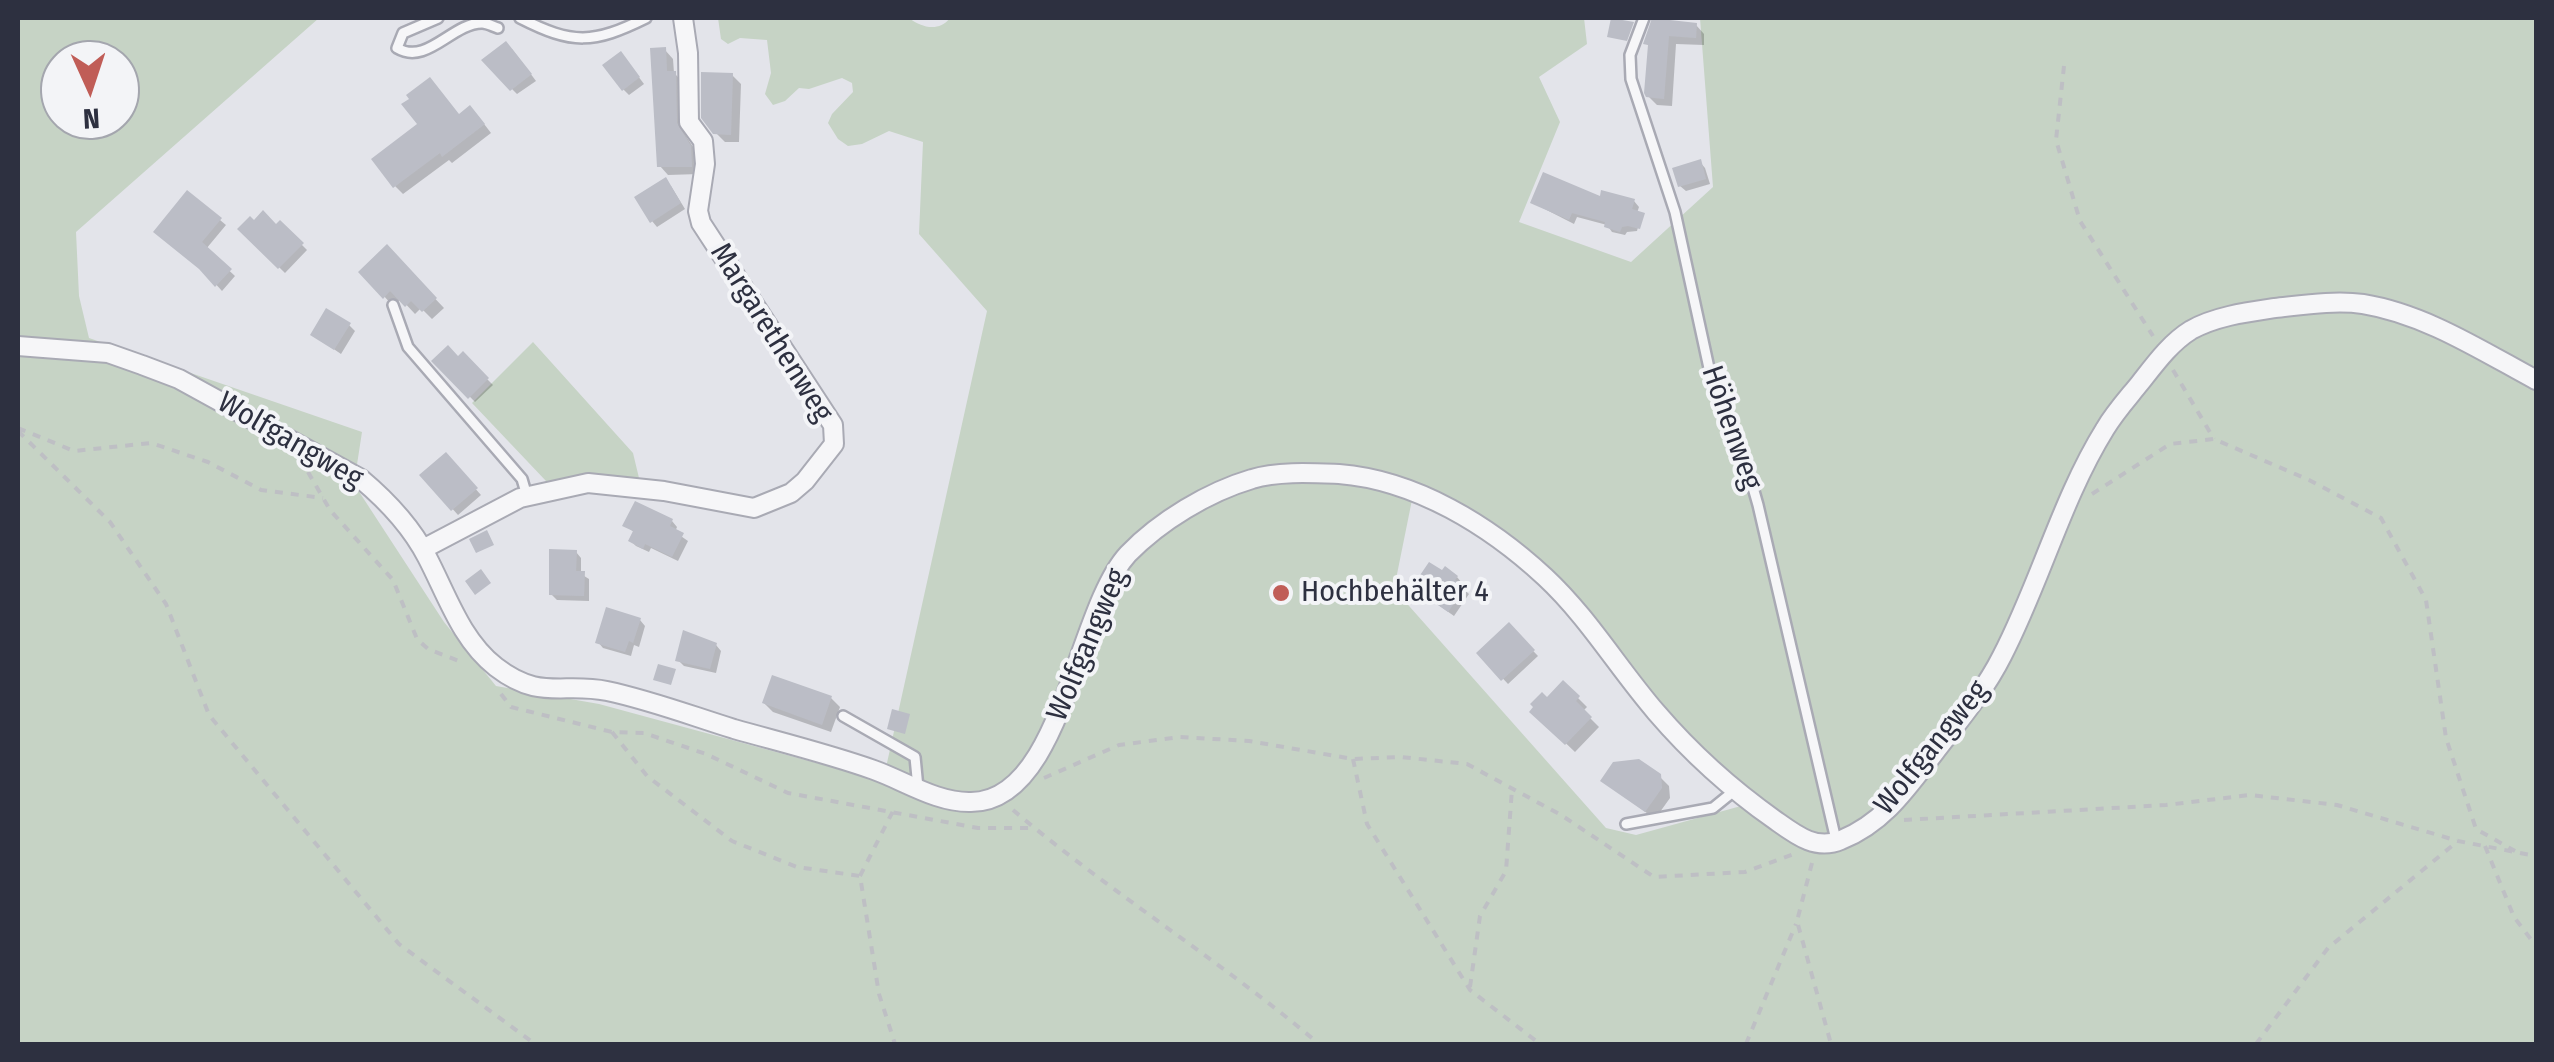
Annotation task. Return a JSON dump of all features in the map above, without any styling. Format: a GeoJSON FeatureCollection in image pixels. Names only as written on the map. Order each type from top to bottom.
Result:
{"type":"FeatureCollection","features":[{"type":"Feature","properties":{"kind":"street","name":"Margarethenweg"},"geometry":{"type":"LineString","coordinates":[[423,549],[527,496],[588,483],[754,508],[792,493],[834,444],[833,425],[701,223],[698,210],[705,164],[703,140],[689,122],[683,18]]}},
{"type":"Feature","properties":{"kind":"street","name":"Wolfgangweg"},"geometry":{"type":"LineString","coordinates":[[18,346],[108,354],[179,379],[336,462],[378,492],[423,549],[467,634],[487,660],[527,686],[551,691],[605,690],[872,769],[970,803],[998,798],[1028,770],[1053,729],[1092,620],[1124,558],[1201,500],[1259,476],[1338,474],[1393,482],[1425,496],[1526,560],[1577,611],[1656,712],[1734,790],[1812,843],[1836,843],[1886,813],[1963,716],[2000,660],[2085,465],[2108,423],[2164,354],[2192,330],[2236,314],[2300,305],[2358,303],[2410,317],[2536,380]]}},
{"type":"Feature","properties":{"kind":"lane"},"geometry":{"type":"LineString","coordinates":[[438,18],[403,32],[398,48],[405,53],[418,52],[481,23],[498,28]]}},
{"type":"Feature","properties":{"kind":"lane"},"geometry":{"type":"LineString","coordinates":[[520,18],[569,38],[589,39],[610,35],[646,18]]}},
{"type":"Feature","properties":{"kind":"lane","name":"Höhenweg"},"geometry":{"type":"LineString","coordinates":[[1644,18],[1630,54],[1632,79],[1675,212],[1714,392],[1746,464],[1758,505],[1836,843]]}},
{"type":"Feature","properties":{"kind":"lane"},"geometry":{"type":"LineString","coordinates":[[393,305],[408,347],[522,479],[527,496]]}},
{"type":"Feature","properties":{"kind":"lane"},"geometry":{"type":"LineString","coordinates":[[843,716],[915,757],[918,788]]}},
{"type":"Feature","properties":{"kind":"lane"},"geometry":{"type":"LineString","coordinates":[[1626,824],[1712,808],[1734,790]]}},
{"type":"Feature","properties":{"kind":"path"},"geometry":{"type":"LineString","coordinates":[[2064,66],[2056,140],[2080,220],[2214,439]]}},
{"type":"Feature","properties":{"kind":"path"},"geometry":{"type":"LineString","coordinates":[[18,430],[74,451],[151,444],[208,462],[262,490],[323,498]]}},
{"type":"Feature","properties":{"kind":"path"},"geometry":{"type":"LineString","coordinates":[[18,430],[110,522],[166,604],[210,715],[399,944],[535,1044]]}},
{"type":"Feature","properties":{"kind":"path"},"geometry":{"type":"LineString","coordinates":[[2062,522],[2084,500],[2170,444],[2214,439],[2309,480],[2381,518],[2426,600],[2446,738],[2476,829],[2515,851]]}},
{"type":"Feature","properties":{"kind":"path"},"geometry":{"type":"LineString","coordinates":[[612,732],[647,776],[732,841],[797,867],[860,876]]}},
{"type":"Feature","properties":{"kind":"path"},"geometry":{"type":"LineString","coordinates":[[1034,782],[1119,746],[1180,736],[1249,741],[1353,759],[1401,758],[1466,764],[1561,814],[1654,878],[1745,872],[1793,855],[1812,843]]}},
{"type":"Feature","properties":{"kind":"path"},"geometry":{"type":"LineString","coordinates":[[1353,759],[1367,824],[1470,990],[1540,1044]]}},
{"type":"Feature","properties":{"kind":"path"},"geometry":{"type":"LineString","coordinates":[[1470,990],[1480,916],[1506,871],[1512,789]]}},
{"type":"Feature","properties":{"kind":"path"},"geometry":{"type":"LineString","coordinates":[[1874,822],[2166,805],[2250,795],[2337,805],[2458,841],[2536,856]]}},
{"type":"Feature","properties":{"kind":"path"},"geometry":{"type":"LineString","coordinates":[[998,798],[1319,1044]]}},
{"type":"Feature","properties":{"kind":"path"},"geometry":{"type":"LineString","coordinates":[[895,1044],[879,994],[860,876],[893,811],[978,828],[1035,828]]}},
{"type":"Feature","properties":{"kind":"path"},"geometry":{"type":"LineString","coordinates":[[2256,1044],[2328,948],[2458,841]]}},
{"type":"Feature","properties":{"kind":"path"},"geometry":{"type":"LineString","coordinates":[[1746,1044],[1797,921],[1812,871],[1812,843]]}},
{"type":"Feature","properties":{"kind":"path"},"geometry":{"type":"LineString","coordinates":[[2485,846],[2514,917],[2536,946]]}},
{"type":"Feature","properties":{"kind":"path"},"geometry":{"type":"LineString","coordinates":[[1797,921],[1830,1044]]}},
{"type":"Feature","properties":{"kind":"green space"},"geometry":{"type":"Polygon","coordinates":[[[18,18],[319,18],[76,232],[79,296],[89,338],[362,432],[354,484],[444,622],[496,686],[599,704],[883,781],[987,311],[919,234],[923,142],[889,131],[862,144],[848,146],[838,139],[828,123],[853,92],[852,83],[842,78],[809,89],[799,88],[785,101],[773,105],[765,94],[771,73],[767,40],[740,38],[728,44],[721,39],[718,18],[909,18],[930,27],[950,18],[1584,18],[1587,44],[1539,77],[1560,122],[1519,222],[1631,262],[1713,187],[1700,18],[2536,18],[2536,1044],[18,1044],[18,18]],[[1415,485],[1394,589],[1606,828],[1636,835],[1741,806],[1796,846],[1813,838],[1727,776],[1641,686],[1592,618],[1415,485]]]}},
{"type":"Feature","properties":{"kind":"green space"},"geometry":{"type":"Polygon","coordinates":[[[533,342],[633,453],[639,478],[546,481],[472,403],[533,342]]]}},
{"type":"Feature","properties":{"kind":"building"},"geometry":{"type":"Polygon","coordinates":[[[1611,18],[1634,22],[1627,41],[1607,37],[1611,18]]]}},
{"type":"Feature","properties":{"kind":"building"},"geometry":{"type":"Polygon","coordinates":[[[1652,18],[1697,23],[1696,38],[1669,36],[1664,99],[1646,97],[1644,93],[1648,45],[1643,44],[1652,18]]]}},
{"type":"Feature","properties":{"kind":"building"},"geometry":{"type":"Polygon","coordinates":[[[506,41],[532,74],[510,91],[481,60],[506,41]]]}},
{"type":"Feature","properties":{"kind":"building"},"geometry":{"type":"Polygon","coordinates":[[[666,47],[667,71],[676,71],[677,123],[691,146],[692,167],[657,167],[650,48],[666,47]]]}},
{"type":"Feature","properties":{"kind":"building"},"geometry":{"type":"Polygon","coordinates":[[[621,51],[640,77],[622,91],[602,65],[621,51]]]}},
{"type":"Feature","properties":{"kind":"building"},"geometry":{"type":"Polygon","coordinates":[[[701,72],[733,73],[731,135],[713,134],[701,118],[701,72]]]}},
{"type":"Feature","properties":{"kind":"building"},"geometry":{"type":"Polygon","coordinates":[[[430,77],[459,114],[470,105],[485,124],[393,188],[371,159],[417,124],[401,104],[409,99],[406,95],[430,77]]]}},
{"type":"Feature","properties":{"kind":"building"},"geometry":{"type":"Polygon","coordinates":[[[1701,159],[1706,179],[1678,187],[1672,168],[1701,159]]]}},
{"type":"Feature","properties":{"kind":"building"},"geometry":{"type":"Polygon","coordinates":[[[1543,172],[1600,196],[1601,190],[1635,199],[1632,209],[1645,213],[1640,229],[1628,226],[1620,232],[1604,227],[1605,222],[1572,213],[1569,220],[1530,203],[1543,172]]]}},
{"type":"Feature","properties":{"kind":"building"},"geometry":{"type":"Polygon","coordinates":[[[666,177],[681,203],[650,223],[634,197],[666,177]]]}},
{"type":"Feature","properties":{"kind":"building"},"geometry":{"type":"Polygon","coordinates":[[[187,190],[222,218],[202,242],[232,269],[215,287],[153,232],[187,190]]]}},
{"type":"Feature","properties":{"kind":"building"},"geometry":{"type":"Polygon","coordinates":[[[263,210],[304,243],[278,269],[237,229],[263,210]]]}},
{"type":"Feature","properties":{"kind":"building"},"geometry":{"type":"Polygon","coordinates":[[[387,244],[437,298],[422,312],[411,301],[405,307],[390,291],[383,299],[358,272],[387,244]]]}},
{"type":"Feature","properties":{"kind":"building"},"geometry":{"type":"Polygon","coordinates":[[[326,308],[351,323],[334,350],[310,335],[326,308]]]}},
{"type":"Feature","properties":{"kind":"building"},"geometry":{"type":"Polygon","coordinates":[[[448,345],[458,356],[463,351],[489,378],[468,399],[431,361],[448,345]]]}},
{"type":"Feature","properties":{"kind":"building"},"geometry":{"type":"Polygon","coordinates":[[[446,452],[478,488],[451,511],[419,475],[446,452]]]}},
{"type":"Feature","properties":{"kind":"building"},"geometry":{"type":"Polygon","coordinates":[[[635,501],[673,519],[670,526],[684,533],[672,557],[628,541],[633,531],[622,526],[635,501]]]}},
{"type":"Feature","properties":{"kind":"building"},"geometry":{"type":"Polygon","coordinates":[[[487,530],[494,545],[476,553],[469,539],[487,530]]]}},
{"type":"Feature","properties":{"kind":"building"},"geometry":{"type":"Polygon","coordinates":[[[549,549],[577,550],[576,571],[585,571],[584,596],[549,595],[549,549]]]}},
{"type":"Feature","properties":{"kind":"building"},"geometry":{"type":"Polygon","coordinates":[[[1429,562],[1442,570],[1445,566],[1465,587],[1448,612],[1412,587],[1429,562]]]}},
{"type":"Feature","properties":{"kind":"building"},"geometry":{"type":"Polygon","coordinates":[[[481,569],[491,583],[475,595],[465,581],[481,569]]]}},
{"type":"Feature","properties":{"kind":"building"},"geometry":{"type":"Polygon","coordinates":[[[606,607],[641,618],[633,643],[629,641],[625,652],[595,643],[606,607]]]}},
{"type":"Feature","properties":{"kind":"building"},"geometry":{"type":"Polygon","coordinates":[[[1509,622],[1535,650],[1501,681],[1476,653],[1509,622]]]}},
{"type":"Feature","properties":{"kind":"building"},"geometry":{"type":"Polygon","coordinates":[[[683,630],[717,643],[710,669],[675,661],[683,630]]]}},
{"type":"Feature","properties":{"kind":"building"},"geometry":{"type":"Polygon","coordinates":[[[658,664],[676,669],[671,685],[653,680],[658,664]]]}},
{"type":"Feature","properties":{"kind":"building"},"geometry":{"type":"Polygon","coordinates":[[[772,675],[832,696],[822,725],[762,703],[772,675]]]}},
{"type":"Feature","properties":{"kind":"building"},"geometry":{"type":"Polygon","coordinates":[[[1563,680],[1580,696],[1576,701],[1592,717],[1565,745],[1529,712],[1533,707],[1530,704],[1542,692],[1547,697],[1563,680]]]}},
{"type":"Feature","properties":{"kind":"building"},"geometry":{"type":"Polygon","coordinates":[[[892,709],[910,714],[905,734],[887,729],[892,709]]]}},
{"type":"Feature","properties":{"kind":"building"},"geometry":{"type":"Polygon","coordinates":[[[1639,759],[1661,774],[1662,788],[1645,812],[1600,781],[1613,762],[1639,759]]]}},
{"type":"Feature","properties":{"kind":"place","name":"Hochbehälter 4"},"geometry":{"type":"Point","coordinates":[1281,593]}}]}
